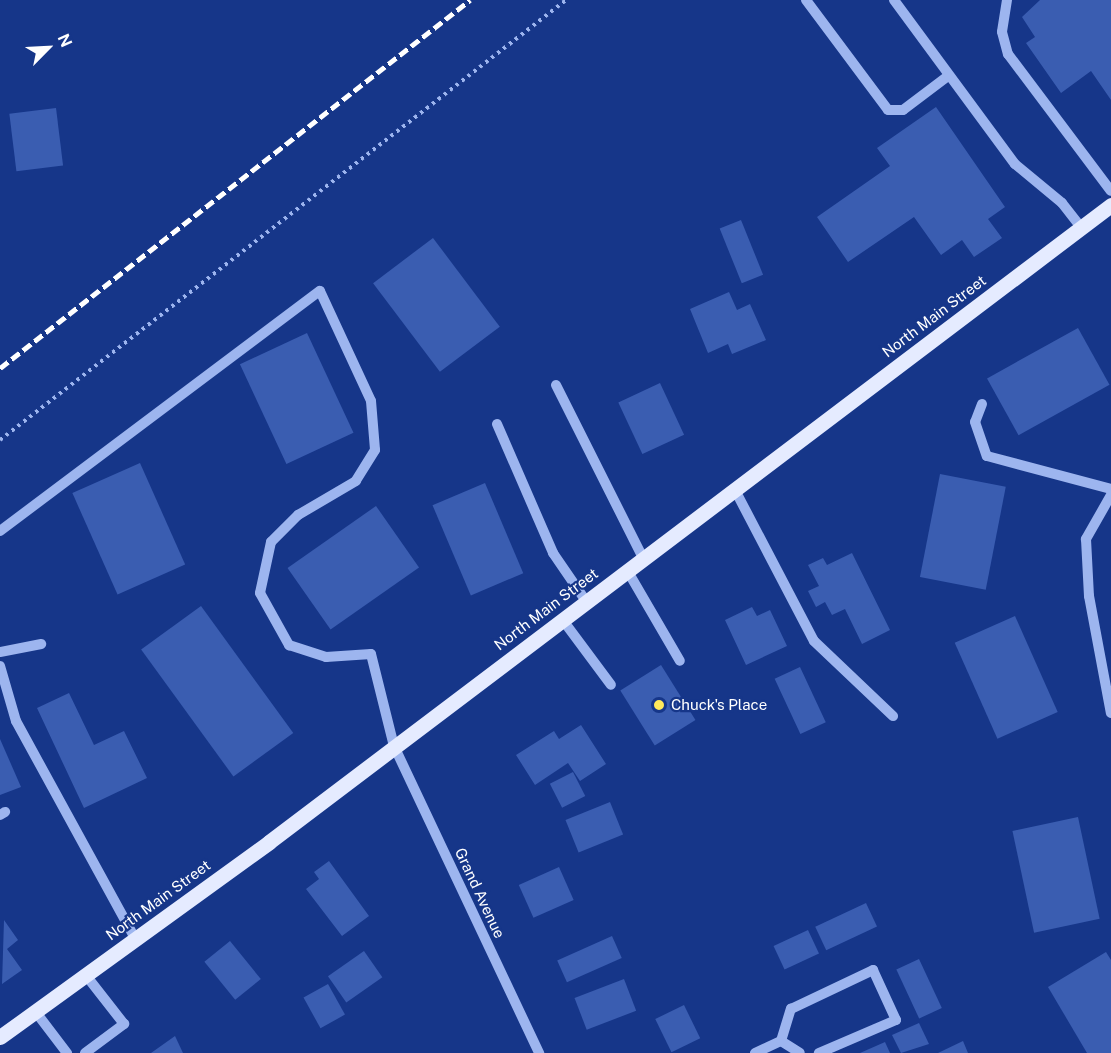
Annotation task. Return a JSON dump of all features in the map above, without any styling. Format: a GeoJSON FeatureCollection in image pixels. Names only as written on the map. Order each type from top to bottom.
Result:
{"type":"FeatureCollection","features":[{"type":"Feature","properties":{"kind":"main road","name":"North Main Street"},"geometry":{"type":"LineString","coordinates":[[0,1036],[394,747],[1111,205]]}},
{"type":"Feature","properties":{"kind":"street"},"geometry":{"type":"LineString","coordinates":[[806,0],[888,110],[903,110],[948,76]]}},
{"type":"Feature","properties":{"kind":"street"},"geometry":{"type":"LineString","coordinates":[[894,0],[1015,164],[1062,203],[1081,227]]}},
{"type":"Feature","properties":{"kind":"street"},"geometry":{"type":"LineString","coordinates":[[1007,0],[1002,32],[1008,54],[1111,191]]}},
{"type":"Feature","properties":{"kind":"street","name":"Grand Avenue"},"geometry":{"type":"LineString","coordinates":[[0,531],[320,291],[371,401],[375,450],[356,481],[298,514],[271,542],[260,593],[288,645],[326,657],[371,654],[394,747],[539,1053]]}},
{"type":"Feature","properties":{"kind":"street"},"geometry":{"type":"LineString","coordinates":[[556,385],[608,498],[643,558]]}},
{"type":"Feature","properties":{"kind":"street"},"geometry":{"type":"LineString","coordinates":[[982,404],[975,422],[987,456],[1111,489]]}},
{"type":"Feature","properties":{"kind":"street"},"geometry":{"type":"LineString","coordinates":[[498,424],[553,553],[586,601]]}},
{"type":"Feature","properties":{"kind":"street"},"geometry":{"type":"LineString","coordinates":[[735,490],[814,641],[893,716]]}},
{"type":"Feature","properties":{"kind":"street"},"geometry":{"type":"LineString","coordinates":[[1111,495],[1086,538],[1089,596],[1111,713]]}},
{"type":"Feature","properties":{"kind":"street"},"geometry":{"type":"LineString","coordinates":[[627,570],[680,662]]}},
{"type":"Feature","properties":{"kind":"street"},"geometry":{"type":"LineString","coordinates":[[562,619],[611,685]]}},
{"type":"Feature","properties":{"kind":"street"},"geometry":{"type":"LineString","coordinates":[[0,652],[41,644]]}},
{"type":"Feature","properties":{"kind":"street"},"geometry":{"type":"LineString","coordinates":[[0,666],[16,721],[135,938]]}},
{"type":"Feature","properties":{"kind":"street"},"geometry":{"type":"LineString","coordinates":[[755,1053],[781,1041],[791,1009],[873,970],[896,1020],[819,1053]]}},
{"type":"Feature","properties":{"kind":"street"},"geometry":{"type":"LineString","coordinates":[[85,1053],[124,1024],[86,974]]}},
{"type":"Feature","properties":{"kind":"street"},"geometry":{"type":"LineString","coordinates":[[35,1011],[67,1053]]}},
{"type":"Feature","properties":{"kind":"street"},"geometry":{"type":"LineString","coordinates":[[781,1041],[800,1053]]}},
{"type":"Feature","properties":{"kind":"path"},"geometry":{"type":"LineString","coordinates":[[0,440],[566,0]]}},
{"type":"Feature","properties":{"kind":"building"},"geometry":{"type":"Polygon","coordinates":[[[1040,0],[1111,0],[1111,100],[1091,71],[1061,93],[1026,43],[1035,37],[1022,17],[1040,0]]]}},
{"type":"Feature","properties":{"kind":"building"},"geometry":{"type":"Polygon","coordinates":[[[936,107],[1005,207],[988,219],[1002,238],[974,257],[962,240],[941,255],[914,217],[848,262],[817,217],[890,166],[877,148],[936,107]]]}},
{"type":"Feature","properties":{"kind":"building"},"geometry":{"type":"Polygon","coordinates":[[[56,108],[63,166],[16,171],[9,114],[56,108]]]}},
{"type":"Feature","properties":{"kind":"building"},"geometry":{"type":"Polygon","coordinates":[[[741,220],[763,275],[742,283],[720,229],[741,220]]]}},
{"type":"Feature","properties":{"kind":"building"},"geometry":{"type":"Polygon","coordinates":[[[433,238],[500,327],[440,372],[373,283],[433,238]]]}},
{"type":"Feature","properties":{"kind":"building"},"geometry":{"type":"Polygon","coordinates":[[[729,292],[737,310],[750,304],[766,340],[732,354],[728,344],[708,353],[690,309],[729,292]]]}},
{"type":"Feature","properties":{"kind":"building"},"geometry":{"type":"Polygon","coordinates":[[[1078,328],[1110,385],[1019,435],[987,378],[1078,328]]]}},
{"type":"Feature","properties":{"kind":"building"},"geometry":{"type":"Polygon","coordinates":[[[307,333],[353,433],[286,464],[240,364],[307,333]]]}},
{"type":"Feature","properties":{"kind":"building"},"geometry":{"type":"Polygon","coordinates":[[[660,383],[684,435],[642,454],[618,402],[660,383]]]}},
{"type":"Feature","properties":{"kind":"building"},"geometry":{"type":"Polygon","coordinates":[[[140,463],[185,564],[118,595],[72,493],[140,463]]]}},
{"type":"Feature","properties":{"kind":"building"},"geometry":{"type":"Polygon","coordinates":[[[940,474],[1006,487],[986,590],[920,577],[940,474]]]}},
{"type":"Feature","properties":{"kind":"building"},"geometry":{"type":"Polygon","coordinates":[[[485,483],[523,573],[471,595],[433,505],[485,483]]]}},
{"type":"Feature","properties":{"kind":"building"},"geometry":{"type":"Polygon","coordinates":[[[376,506],[419,567],[331,629],[288,568],[376,506]]]}},
{"type":"Feature","properties":{"kind":"building"},"geometry":{"type":"Polygon","coordinates":[[[852,553],[890,630],[862,644],[845,609],[832,615],[825,602],[816,607],[808,591],[819,586],[808,565],[823,558],[827,565],[852,553]]]}},
{"type":"Feature","properties":{"kind":"building"},"geometry":{"type":"Polygon","coordinates":[[[201,606],[293,733],[233,777],[141,649],[201,606]]]}},
{"type":"Feature","properties":{"kind":"building"},"geometry":{"type":"Polygon","coordinates":[[[752,607],[757,616],[770,610],[787,646],[746,665],[725,620],[752,607]]]}},
{"type":"Feature","properties":{"kind":"building"},"geometry":{"type":"Polygon","coordinates":[[[1015,616],[1058,712],[997,739],[955,643],[1015,616]]]}},
{"type":"Feature","properties":{"kind":"building","name":"Chuck's Place"},"geometry":{"type":"Polygon","coordinates":[[[661,665],[695,720],[655,746],[620,690],[661,665]]]}},
{"type":"Feature","properties":{"kind":"building"},"geometry":{"type":"Polygon","coordinates":[[[800,667],[826,722],[800,734],[775,679],[800,667]]]}},
{"type":"Feature","properties":{"kind":"building"},"geometry":{"type":"Polygon","coordinates":[[[69,693],[94,745],[124,731],[147,778],[84,808],[37,708],[69,693]]]}},
{"type":"Feature","properties":{"kind":"building"},"geometry":{"type":"Polygon","coordinates":[[[581,725],[606,764],[580,781],[568,763],[535,785],[516,755],[554,731],[559,739],[581,725]]]}},
{"type":"Feature","properties":{"kind":"building"},"geometry":{"type":"Polygon","coordinates":[[[0,739],[21,787],[0,795],[0,739]]]}},
{"type":"Feature","properties":{"kind":"building"},"geometry":{"type":"Polygon","coordinates":[[[573,772],[585,796],[562,808],[550,784],[573,772]]]}},
{"type":"Feature","properties":{"kind":"building"},"geometry":{"type":"Polygon","coordinates":[[[610,802],[623,834],[579,852],[565,820],[610,802]]]}},
{"type":"Feature","properties":{"kind":"building"},"geometry":{"type":"Polygon","coordinates":[[[1078,817],[1100,919],[1034,933],[1012,831],[1078,817]]]}},
{"type":"Feature","properties":{"kind":"building"},"geometry":{"type":"Polygon","coordinates":[[[329,861],[369,916],[342,936],[306,889],[319,879],[314,872],[329,861]]]}},
{"type":"Feature","properties":{"kind":"building"},"geometry":{"type":"Polygon","coordinates":[[[559,867],[574,900],[533,918],[519,885],[559,867]]]}},
{"type":"Feature","properties":{"kind":"building"},"geometry":{"type":"Polygon","coordinates":[[[866,903],[877,927],[826,950],[815,927],[866,903]]]}},
{"type":"Feature","properties":{"kind":"building"},"geometry":{"type":"Polygon","coordinates":[[[4,920],[18,940],[7,949],[22,970],[2,984],[4,920]]]}},
{"type":"Feature","properties":{"kind":"building"},"geometry":{"type":"Polygon","coordinates":[[[808,930],[819,954],[785,970],[774,946],[808,930]]]}},
{"type":"Feature","properties":{"kind":"building"},"geometry":{"type":"Polygon","coordinates":[[[612,936],[622,958],[567,982],[557,960],[612,936]]]}},
{"type":"Feature","properties":{"kind":"building"},"geometry":{"type":"Polygon","coordinates":[[[230,941],[261,979],[235,1000],[204,962],[230,941]]]}},
{"type":"Feature","properties":{"kind":"building"},"geometry":{"type":"Polygon","coordinates":[[[364,951],[382,977],[346,1002],[328,976],[364,951]]]}},
{"type":"Feature","properties":{"kind":"building"},"geometry":{"type":"Polygon","coordinates":[[[1106,952],[1111,960],[1111,1053],[1087,1053],[1048,987],[1106,952]]]}},
{"type":"Feature","properties":{"kind":"building"},"geometry":{"type":"Polygon","coordinates":[[[919,959],[942,1008],[919,1019],[896,970],[919,959]]]}},
{"type":"Feature","properties":{"kind":"building"},"geometry":{"type":"Polygon","coordinates":[[[624,979],[636,1011],[587,1030],[575,998],[624,979]]]}},
{"type":"Feature","properties":{"kind":"building"},"geometry":{"type":"Polygon","coordinates":[[[328,984],[345,1015],[320,1028],[304,998],[328,984]]]}},
{"type":"Feature","properties":{"kind":"building"},"geometry":{"type":"Polygon","coordinates":[[[684,1005],[700,1038],[671,1052],[655,1019],[684,1005]]]}},
{"type":"Feature","properties":{"kind":"building"},"geometry":{"type":"Polygon","coordinates":[[[919,1023],[929,1044],[901,1053],[892,1035],[919,1023]]]}},
{"type":"Feature","properties":{"kind":"building"},"geometry":{"type":"Polygon","coordinates":[[[175,1036],[183,1053],[151,1053],[175,1036]]]}},
{"type":"Feature","properties":{"kind":"building"},"geometry":{"type":"Polygon","coordinates":[[[963,1041],[968,1053],[938,1053],[963,1041]]]}},
{"type":"Feature","properties":{"kind":"building"},"geometry":{"type":"Polygon","coordinates":[[[885,1042],[890,1053],[860,1053],[885,1042]]]}},
{"type":"Feature","properties":{"kind":"railway"},"geometry":{"type":"LineString","coordinates":[[0,368],[470,0]]}},
{"type":"Feature","properties":{"kind":"place","name":"Chuck's Place"},"geometry":{"type":"Point","coordinates":[659,705]}}]}
